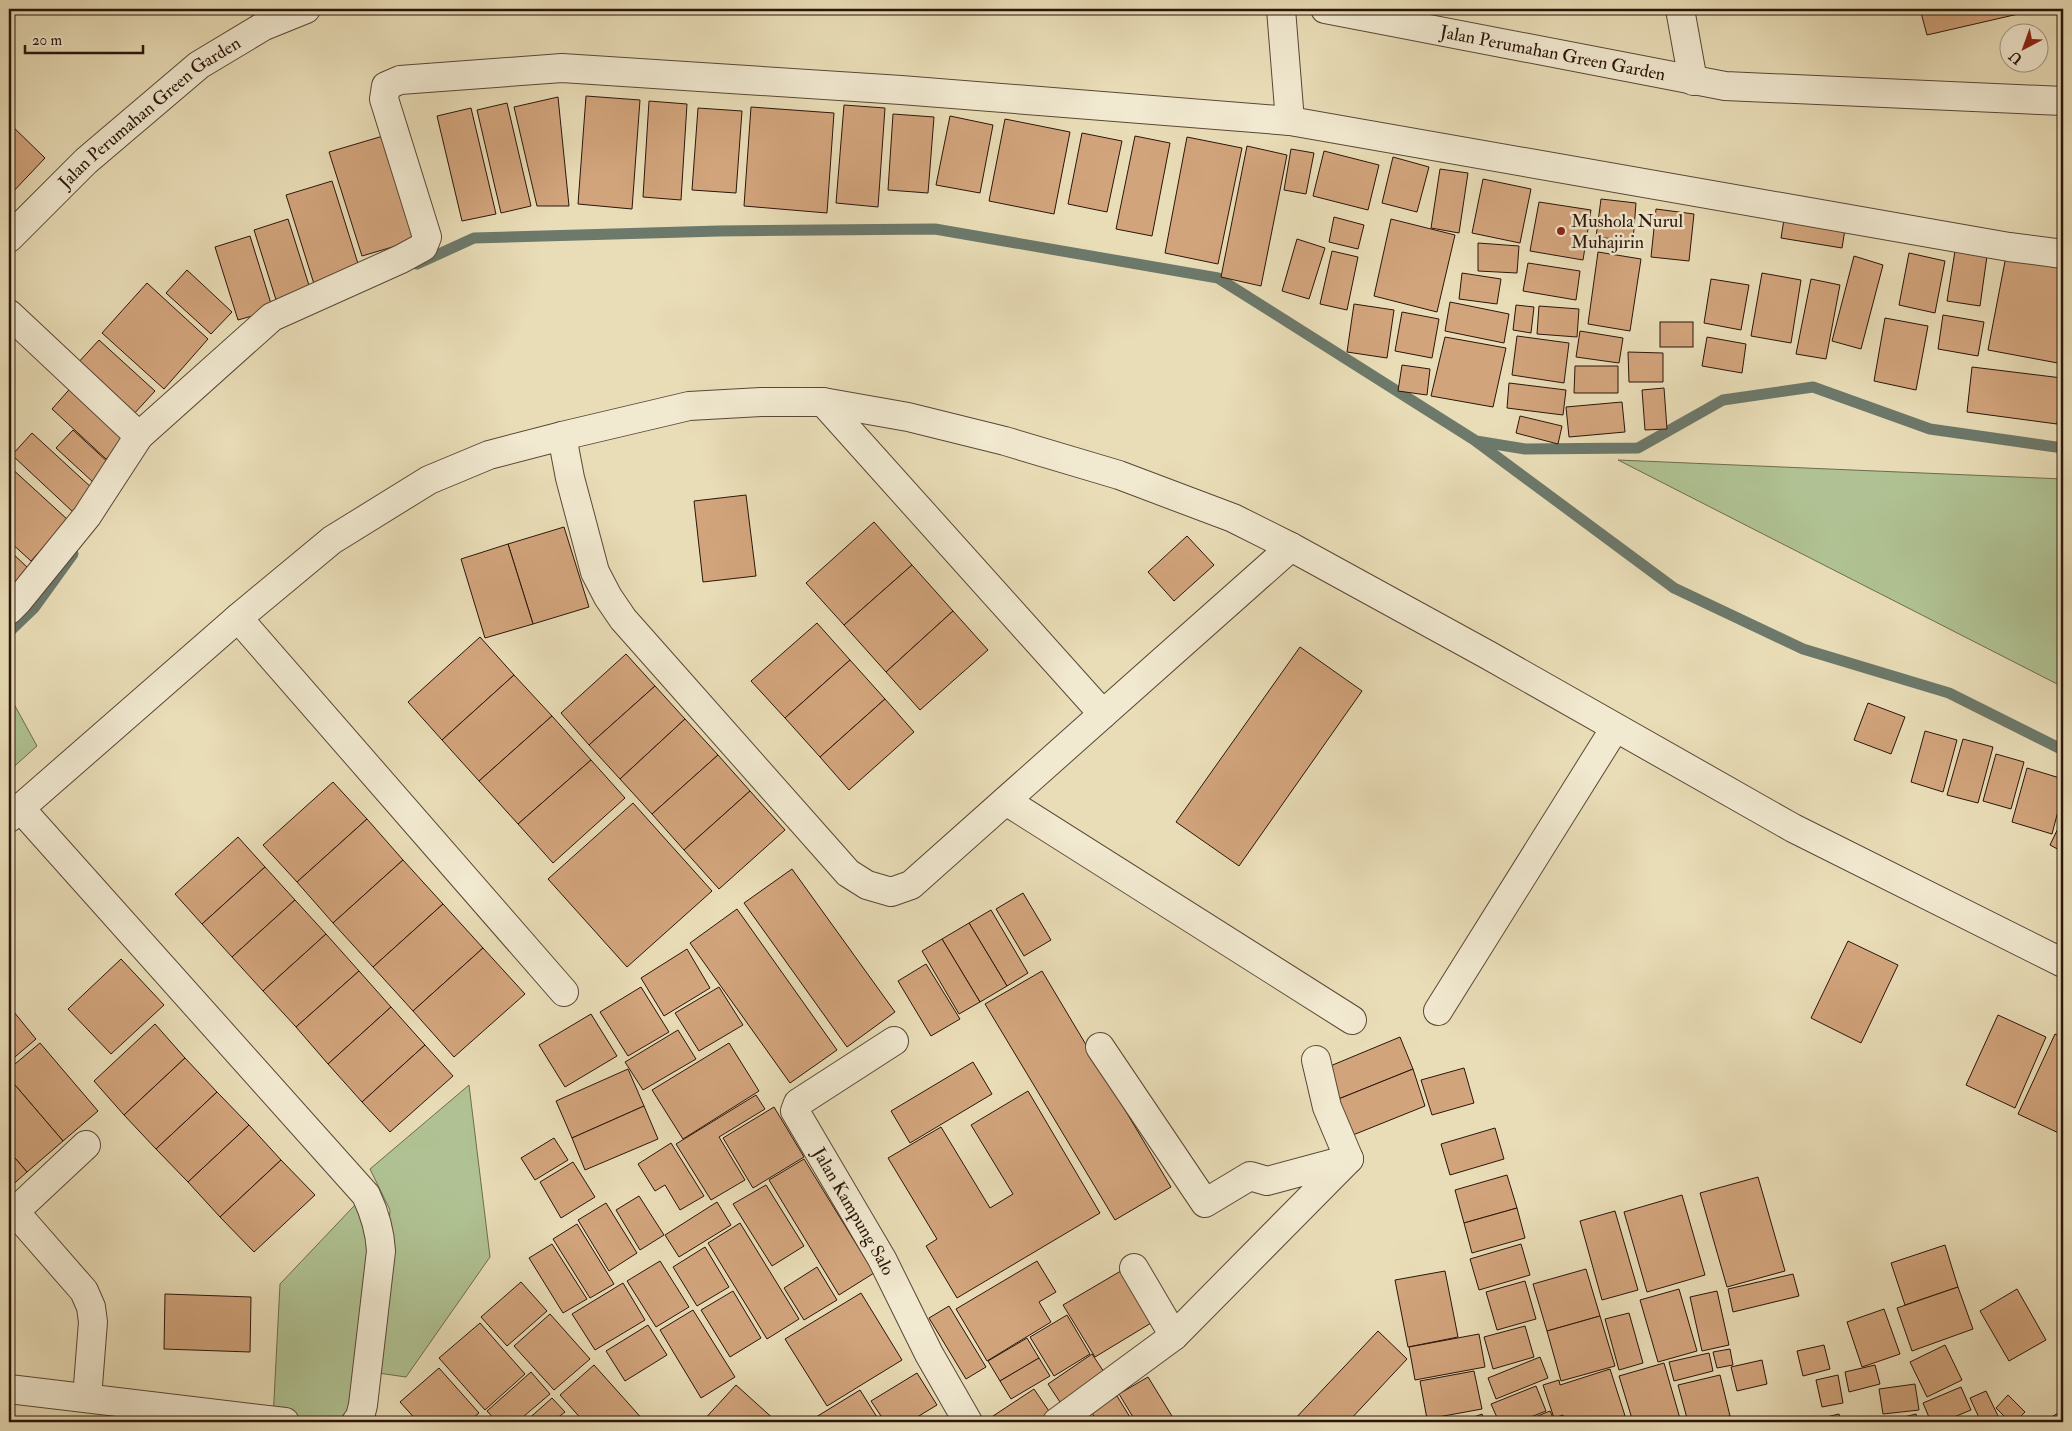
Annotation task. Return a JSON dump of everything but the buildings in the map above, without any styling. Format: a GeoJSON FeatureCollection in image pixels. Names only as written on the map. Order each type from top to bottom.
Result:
{"type":"FeatureCollection","features":[{"type":"Feature","properties":{"kind":"street","name":"Jalan Perumahan Green Garden"},"geometry":{"type":"LineString","coordinates":[[9,238],[86,161],[199,65],[264,26],[306,9]]}},
{"type":"Feature","properties":{"kind":"street"},"geometry":{"type":"LineString","coordinates":[[1281,9],[1290,121]]}},
{"type":"Feature","properties":{"kind":"street","name":"Jalan Perumahan Green Garden"},"geometry":{"type":"LineString","coordinates":[[1325,9],[1725,86],[2063,101]]}},
{"type":"Feature","properties":{"kind":"street","name":"Jalan Perumahan Green Garden"},"geometry":{"type":"LineString","coordinates":[[1680,9],[1693,81]]}},
{"type":"Feature","properties":{"kind":"street"},"geometry":{"type":"LineString","coordinates":[[9,610],[87,516],[139,436],[272,317],[401,259],[423,247],[427,237],[384,100],[386,86],[400,80],[562,68],[901,90],[1290,121],[2000,245],[2063,254]]}},
{"type":"Feature","properties":{"kind":"street"},"geometry":{"type":"LineString","coordinates":[[9,314],[139,436]]}},
{"type":"Feature","properties":{"kind":"street"},"geometry":{"type":"LineString","coordinates":[[356,1422],[360,1417],[362,1405],[381,1252],[380,1234],[375,1213],[366,1195],[14,813],[238,618],[332,540],[429,480],[489,455],[689,406],[761,402],[823,402],[908,417],[1005,441],[1119,475],[1232,518],[1291,547],[1480,651],[1793,828],[2063,963]]}},
{"type":"Feature","properties":{"kind":"street"},"geometry":{"type":"LineString","coordinates":[[823,402],[1103,714]]}},
{"type":"Feature","properties":{"kind":"street"},"geometry":{"type":"LineString","coordinates":[[562,436],[570,478],[595,572],[608,597],[623,619],[848,873],[867,885],[891,892],[911,885],[1291,547]]}},
{"type":"Feature","properties":{"kind":"street"},"geometry":{"type":"LineString","coordinates":[[238,618],[564,992]]}},
{"type":"Feature","properties":{"kind":"street"},"geometry":{"type":"LineString","coordinates":[[1438,1011],[1615,728]]}},
{"type":"Feature","properties":{"kind":"street"},"geometry":{"type":"LineString","coordinates":[[1006,801],[1352,1020]]}},
{"type":"Feature","properties":{"kind":"street","name":"Jalan Kampung Salo"},"geometry":{"type":"LineString","coordinates":[[894,1041],[798,1103],[795,1111],[882,1259],[929,1354],[968,1422]]}},
{"type":"Feature","properties":{"kind":"street"},"geometry":{"type":"LineString","coordinates":[[1100,1047],[1205,1202],[1250,1176],[1267,1181],[1349,1159]]}},
{"type":"Feature","properties":{"kind":"street"},"geometry":{"type":"LineString","coordinates":[[1316,1060],[1328,1107],[1349,1159]]}},
{"type":"Feature","properties":{"kind":"street"},"geometry":{"type":"LineString","coordinates":[[86,1145],[12,1215],[84,1291],[91,1307],[93,1322],[87,1398]]}},
{"type":"Feature","properties":{"kind":"street"},"geometry":{"type":"LineString","coordinates":[[1057,1422],[1174,1336],[1349,1159]]}},
{"type":"Feature","properties":{"kind":"street"},"geometry":{"type":"LineString","coordinates":[[1134,1268],[1174,1336]]}},
{"type":"Feature","properties":{"kind":"street"},"geometry":{"type":"LineString","coordinates":[[9,1389],[285,1422]]}},
{"type":"Feature","properties":{"kind":"green space"},"geometry":{"type":"Polygon","coordinates":[[[1618,460],[2063,479],[2063,687],[1618,460]]]}},
{"type":"Feature","properties":{"kind":"green space"},"geometry":{"type":"Polygon","coordinates":[[[9,695],[37,746],[9,771],[9,695]]]}},
{"type":"Feature","properties":{"kind":"green space"},"geometry":{"type":"Polygon","coordinates":[[[469,1085],[490,1257],[406,1377],[378,1373],[390,1210],[370,1169],[469,1085]]]}},
{"type":"Feature","properties":{"kind":"green space"},"geometry":{"type":"Polygon","coordinates":[[[372,1187],[360,1422],[273,1419],[280,1284],[372,1187]]]}},
{"type":"Feature","properties":{"kind":"waterway"},"geometry":{"type":"LineString","coordinates":[[417,264],[474,238],[719,231],[935,229],[1218,278],[1476,441],[1525,449],[1638,448],[1723,400],[1813,387],[1930,429],[2063,448]]}},
{"type":"Feature","properties":{"kind":"waterway"},"geometry":{"type":"LineString","coordinates":[[1477,442],[1674,588],[1803,649],[1949,693],[2063,750]]}},
{"type":"Feature","properties":{"kind":"waterway"},"geometry":{"type":"LineString","coordinates":[[9,632],[34,608],[73,554]]}},
{"type":"Feature","properties":{"kind":"place","name":"Mushola Nurul Muhajirin"},"geometry":{"type":"Point","coordinates":[1561,231]}}]}
